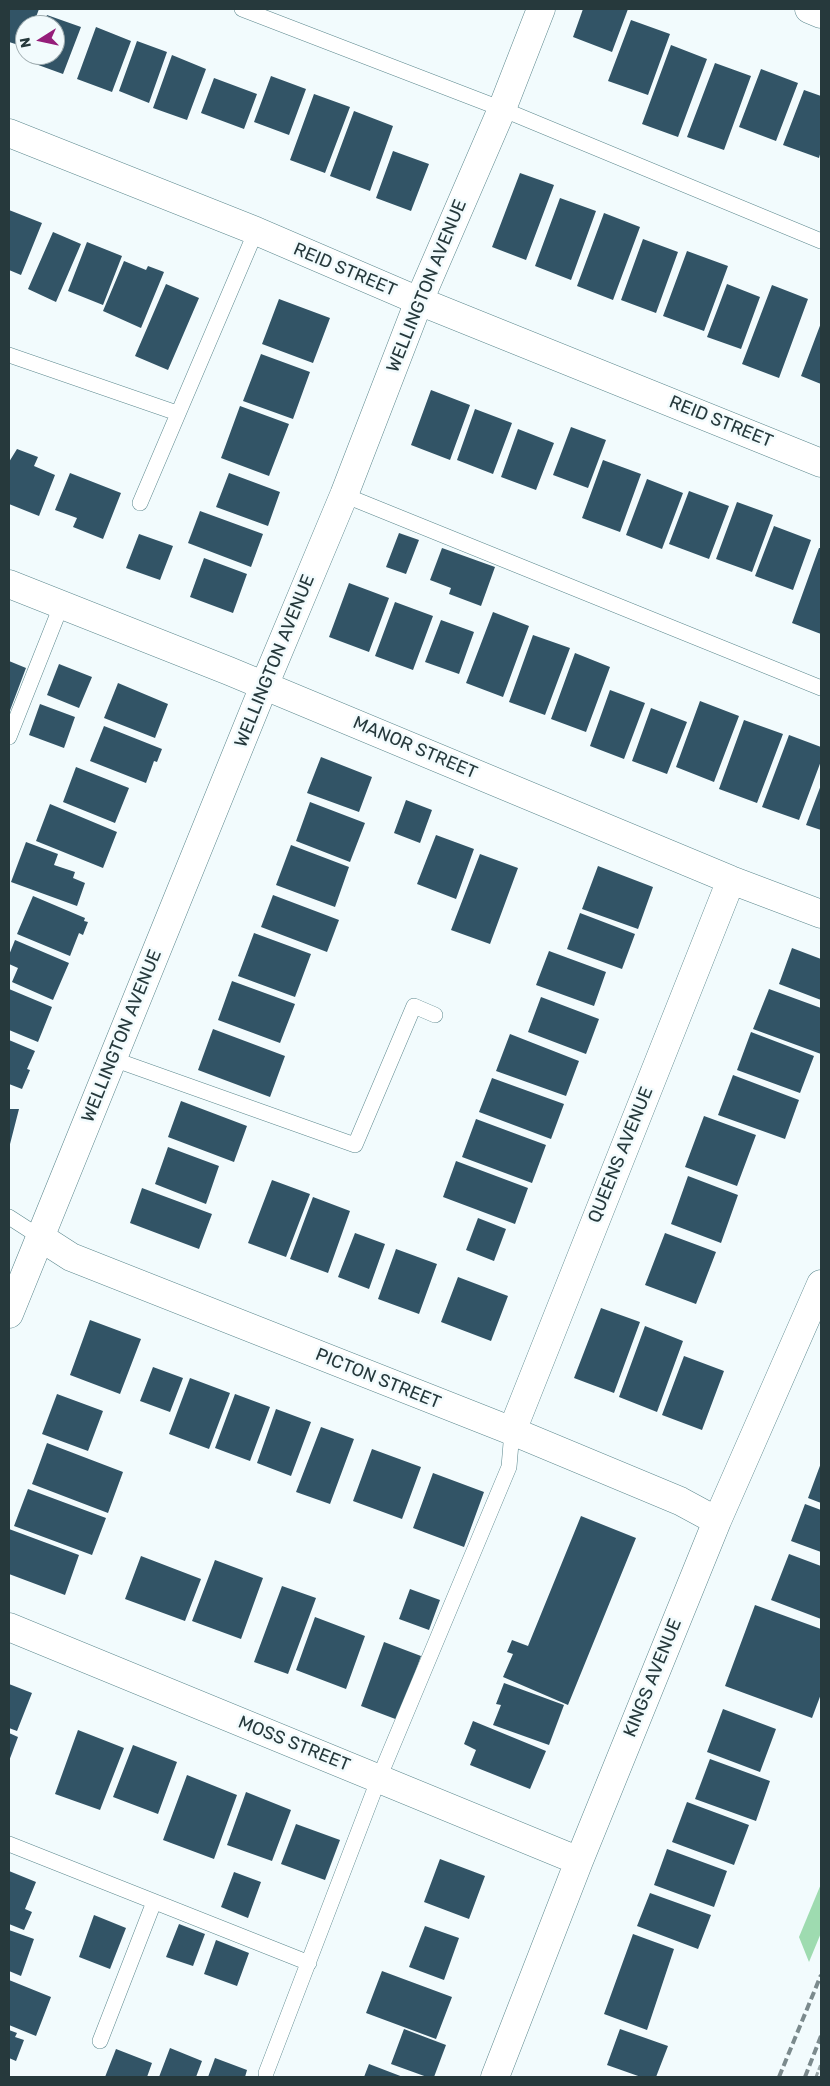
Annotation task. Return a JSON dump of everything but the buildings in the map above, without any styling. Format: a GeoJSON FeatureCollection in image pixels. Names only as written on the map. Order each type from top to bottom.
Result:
{"type":"FeatureCollection","features":[{"type":"Feature","properties":{"kind":"street","name":"WELLINGTON AVENUE"},"geometry":{"type":"LineString","coordinates":[[9,1314],[264,686],[344,495],[419,302],[502,109],[541,9]]}},
{"type":"Feature","properties":{"kind":"street","name":"REID STREET"},"geometry":{"type":"LineString","coordinates":[[9,133],[256,231],[419,302],[821,463]]}},
{"type":"Feature","properties":{"kind":"street","name":"MANOR STREET"},"geometry":{"type":"LineString","coordinates":[[9,584],[264,686],[731,880],[821,914]]}},
{"type":"Feature","properties":{"kind":"street","name":"QUEENS AVENUE"},"geometry":{"type":"LineString","coordinates":[[512,1431],[731,880]]}},
{"type":"Feature","properties":{"kind":"street","name":"PICTON STREET"},"geometry":{"type":"LineString","coordinates":[[40,1237],[71,1257],[512,1431],[680,1501],[717,1521]]}},
{"type":"Feature","properties":{"kind":"street","name":"KINGS AVENUE"},"geometry":{"type":"LineString","coordinates":[[495,2077],[579,1861],[717,1521],[821,1284]]}},
{"type":"Feature","properties":{"kind":"street","name":"MOSS STREET"},"geometry":{"type":"LineString","coordinates":[[9,1626],[579,1861]]}},
{"type":"Feature","properties":{"kind":"lane"},"geometry":{"type":"LineString","coordinates":[[242,9],[502,109],[821,241]]}},
{"type":"Feature","properties":{"kind":"lane"},"geometry":{"type":"LineString","coordinates":[[140,503],[177,412],[256,231]]}},
{"type":"Feature","properties":{"kind":"lane"},"geometry":{"type":"LineString","coordinates":[[9,355],[177,412]]}},
{"type":"Feature","properties":{"kind":"lane"},"geometry":{"type":"LineString","coordinates":[[344,495],[821,688]]}},
{"type":"Feature","properties":{"kind":"lane"},"geometry":{"type":"LineString","coordinates":[[9,737],[61,606]]}},
{"type":"Feature","properties":{"kind":"lane"},"geometry":{"type":"LineString","coordinates":[[112,1059],[355,1145],[414,1006],[435,1015]]}},
{"type":"Feature","properties":{"kind":"lane"},"geometry":{"type":"LineString","coordinates":[[9,1217],[40,1237]]}},
{"type":"Feature","properties":{"kind":"lane"},"geometry":{"type":"LineString","coordinates":[[266,2073],[379,1778],[509,1467],[512,1431]]}},
{"type":"Feature","properties":{"kind":"lane"},"geometry":{"type":"LineString","coordinates":[[9,1844],[308,1963]]}},
{"type":"Feature","properties":{"kind":"lane"},"geometry":{"type":"LineString","coordinates":[[100,2041],[154,1902]]}},
{"type":"Feature","properties":{"kind":"path"},"geometry":{"type":"LineString","coordinates":[[816,2077],[821,2064]]}},
{"type":"Feature","properties":{"kind":"green space"},"geometry":{"type":"Polygon","coordinates":[[[821,1884],[821,1933],[809,1962],[799,1937],[821,1884]]]}},
{"type":"Feature","properties":{"kind":"railway"},"geometry":{"type":"LineString","coordinates":[[779,2077],[821,1975]]}},
{"type":"Feature","properties":{"kind":"railway"},"geometry":{"type":"LineString","coordinates":[[805,2077],[821,2036]]}}]}
